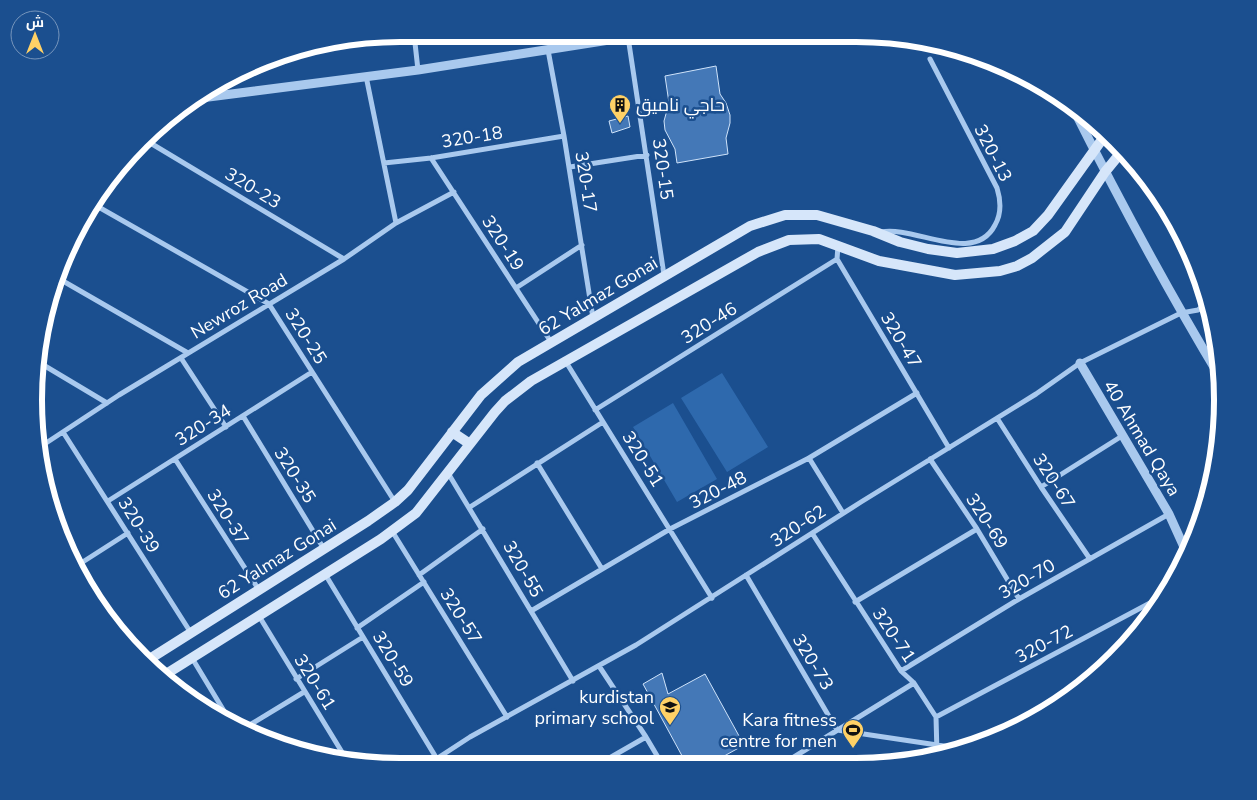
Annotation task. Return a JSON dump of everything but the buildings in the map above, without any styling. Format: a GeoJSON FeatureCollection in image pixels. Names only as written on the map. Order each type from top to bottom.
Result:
{"type":"FeatureCollection","features":[{"type":"Feature","properties":{"kind":"main road","name":"62 Yalmaz Gonai"},"geometry":{"type":"LineString","coordinates":[[152,658],[395,502],[408,490],[481,395],[518,362],[750,226],[785,215],[818,214],[914,246],[957,253],[993,248],[1015,241],[1033,231],[1048,214],[1102,139]]}},
{"type":"Feature","properties":{"kind":"main road"},"geometry":{"type":"LineString","coordinates":[[168,673],[392,531],[416,513],[505,401],[531,381],[758,252],[788,240],[819,239],[879,261],[955,275],[1008,268],[1032,258],[1065,232],[1105,172],[1118,156]]}},
{"type":"Feature","properties":{"kind":"main road"},"geometry":{"type":"LineString","coordinates":[[452,432],[470,444]]}},
{"type":"Feature","properties":{"kind":"street"},"geometry":{"type":"LineString","coordinates":[[415,42],[418,70]]}},
{"type":"Feature","properties":{"kind":"street"},"geometry":{"type":"LineString","coordinates":[[211,97],[418,70],[597,42]]}},
{"type":"Feature","properties":{"kind":"street","name":"320-15"},"geometry":{"type":"LineString","coordinates":[[629,42],[664,275]]}},
{"type":"Feature","properties":{"kind":"street","name":"320-17"},"geometry":{"type":"LineString","coordinates":[[548,50],[570,168],[594,318]]}},
{"type":"Feature","properties":{"kind":"street","name":"320-13"},"geometry":{"type":"LineString","coordinates":[[873,231],[899,231],[929,239],[973,243],[985,238],[994,229],[998,221],[1001,205],[997,188],[930,59]]}},
{"type":"Feature","properties":{"kind":"street"},"geometry":{"type":"LineString","coordinates":[[366,76],[396,224]]}},
{"type":"Feature","properties":{"kind":"street"},"geometry":{"type":"LineString","coordinates":[[1078,119],[1181,312],[1212,365]]}},
{"type":"Feature","properties":{"kind":"street","name":"320-18"},"geometry":{"type":"LineString","coordinates":[[384,163],[431,158],[564,136]]}},
{"type":"Feature","properties":{"kind":"street","name":"320-23"},"geometry":{"type":"LineString","coordinates":[[151,143],[344,258]]}},
{"type":"Feature","properties":{"kind":"street"},"geometry":{"type":"LineString","coordinates":[[570,168],[647,155]]}},
{"type":"Feature","properties":{"kind":"street","name":"320-19"},"geometry":{"type":"LineString","coordinates":[[431,158],[552,343]]}},
{"type":"Feature","properties":{"kind":"street","name":"Newroz Road"},"geometry":{"type":"LineString","coordinates":[[46,443],[107,403],[344,258],[396,224],[454,192]]}},
{"type":"Feature","properties":{"kind":"street","name":"320-25"},"geometry":{"type":"LineString","coordinates":[[99,207],[269,304],[395,502]]}},
{"type":"Feature","properties":{"kind":"street"},"geometry":{"type":"LineString","coordinates":[[516,288],[582,245]]}},
{"type":"Feature","properties":{"kind":"street"},"geometry":{"type":"LineString","coordinates":[[837,259],[839,245]]}},
{"type":"Feature","properties":{"kind":"street","name":"320-47"},"geometry":{"type":"LineString","coordinates":[[837,259],[949,448]]}},
{"type":"Feature","properties":{"kind":"street","name":"320-46"},"geometry":{"type":"LineString","coordinates":[[595,410],[837,259]]}},
{"type":"Feature","properties":{"kind":"street"},"geometry":{"type":"LineString","coordinates":[[63,281],[188,353]]}},
{"type":"Feature","properties":{"kind":"street","name":"320-62"},"geometry":{"type":"LineString","coordinates":[[443,758],[470,737],[636,646],[812,533],[1036,394],[1080,364],[1181,312],[1198,310],[1202,307]]}},
{"type":"Feature","properties":{"kind":"street"},"geometry":{"type":"LineString","coordinates":[[181,358],[226,427]]}},
{"type":"Feature","properties":{"kind":"street","name":"320-51"},"geometry":{"type":"LineString","coordinates":[[566,362],[712,598]]}},
{"type":"Feature","properties":{"kind":"street","name":"40 Ahmad Qaya"},"geometry":{"type":"LineString","coordinates":[[1080,364],[1169,514],[1183,546]]}},
{"type":"Feature","properties":{"kind":"street"},"geometry":{"type":"LineString","coordinates":[[44,366],[107,403]]}},
{"type":"Feature","properties":{"kind":"street","name":"320-34"},"geometry":{"type":"LineString","coordinates":[[108,501],[312,372]]}},
{"type":"Feature","properties":{"kind":"street","name":"320-48"},"geometry":{"type":"LineString","coordinates":[[531,611],[670,529],[810,458],[917,393]]}},
{"type":"Feature","properties":{"kind":"street","name":"320-35"},"geometry":{"type":"LineString","coordinates":[[243,416],[324,548]]}},
{"type":"Feature","properties":{"kind":"street","name":"320-67"},"geometry":{"type":"LineString","coordinates":[[997,418],[1041,488],[1090,559]]}},
{"type":"Feature","properties":{"kind":"street"},"geometry":{"type":"LineString","coordinates":[[470,507],[537,462],[603,422]]}},
{"type":"Feature","properties":{"kind":"street","name":"320-39"},"geometry":{"type":"LineString","coordinates":[[63,432],[191,633]]}},
{"type":"Feature","properties":{"kind":"street"},"geometry":{"type":"LineString","coordinates":[[1041,488],[1122,436]]}},
{"type":"Feature","properties":{"kind":"street"},"geometry":{"type":"LineString","coordinates":[[810,458],[843,514]]}},
{"type":"Feature","properties":{"kind":"street","name":"320-37"},"geometry":{"type":"LineString","coordinates":[[175,459],[258,590]]}},
{"type":"Feature","properties":{"kind":"street","name":"320-69"},"geometry":{"type":"LineString","coordinates":[[930,459],[977,529],[1019,599]]}},
{"type":"Feature","properties":{"kind":"street"},"geometry":{"type":"LineString","coordinates":[[537,462],[602,568]]}},
{"type":"Feature","properties":{"kind":"street","name":"320-55"},"geometry":{"type":"LineString","coordinates":[[448,473],[484,529],[573,680]]}},
{"type":"Feature","properties":{"kind":"street","name":"320-70"},"geometry":{"type":"LineString","coordinates":[[901,672],[1019,599],[1169,514]]}},
{"type":"Feature","properties":{"kind":"street"},"geometry":{"type":"LineString","coordinates":[[419,575],[484,529]]}},
{"type":"Feature","properties":{"kind":"street"},"geometry":{"type":"LineString","coordinates":[[855,602],[977,529]]}},
{"type":"Feature","properties":{"kind":"street","name":"320-57"},"geometry":{"type":"LineString","coordinates":[[392,531],[507,717]]}},
{"type":"Feature","properties":{"kind":"street"},"geometry":{"type":"LineString","coordinates":[[81,562],[128,533]]}},
{"type":"Feature","properties":{"kind":"street","name":"320-71"},"geometry":{"type":"LineString","coordinates":[[812,533],[901,672],[914,683],[936,717]]}},
{"type":"Feature","properties":{"kind":"street","name":"320-59"},"geometry":{"type":"LineString","coordinates":[[325,574],[437,758]]}},
{"type":"Feature","properties":{"kind":"street","name":"320-73"},"geometry":{"type":"LineString","coordinates":[[746,575],[837,730]]}},
{"type":"Feature","properties":{"kind":"street"},"geometry":{"type":"LineString","coordinates":[[357,628],[424,582]]}},
{"type":"Feature","properties":{"kind":"street","name":"320-72"},"geometry":{"type":"LineString","coordinates":[[936,717],[1152,602]]}},
{"type":"Feature","properties":{"kind":"street","name":"320-61"},"geometry":{"type":"LineString","coordinates":[[259,616],[343,753]]}},
{"type":"Feature","properties":{"kind":"street"},"geometry":{"type":"LineString","coordinates":[[296,679],[363,638]]}},
{"type":"Feature","properties":{"kind":"street"},"geometry":{"type":"LineString","coordinates":[[192,658],[224,712]]}},
{"type":"Feature","properties":{"kind":"street"},"geometry":{"type":"LineString","coordinates":[[599,666],[658,758]]}},
{"type":"Feature","properties":{"kind":"street"},"geometry":{"type":"LineString","coordinates":[[792,758],[914,683]]}},
{"type":"Feature","properties":{"kind":"street"},"geometry":{"type":"LineString","coordinates":[[250,725],[304,692]]}},
{"type":"Feature","properties":{"kind":"street"},"geometry":{"type":"LineString","coordinates":[[936,717],[937,748]]}},
{"type":"Feature","properties":{"kind":"street"},"geometry":{"type":"LineString","coordinates":[[837,730],[945,746]]}},
{"type":"Feature","properties":{"kind":"street"},"geometry":{"type":"LineString","coordinates":[[610,758],[646,737]]}},
{"type":"Feature","properties":{"kind":"shaded area"},"geometry":{"type":"Polygon","coordinates":[[[722,373],[768,447],[727,472],[681,398],[722,373]]]}},
{"type":"Feature","properties":{"kind":"shaded area"},"geometry":{"type":"Polygon","coordinates":[[[673,403],[717,479],[677,502],[633,427],[673,403]]]}},
{"type":"Feature","properties":{"kind":"place","name":"حاجي ناميق"},"geometry":{"type":"Point","coordinates":[620,124]}},
{"type":"Feature","properties":{"kind":"place","name":"kurdistan primary school"},"geometry":{"type":"Point","coordinates":[670,726]}},
{"type":"Feature","properties":{"kind":"place","name":"Kara fitness centre for men"},"geometry":{"type":"Point","coordinates":[853,749]}}]}
